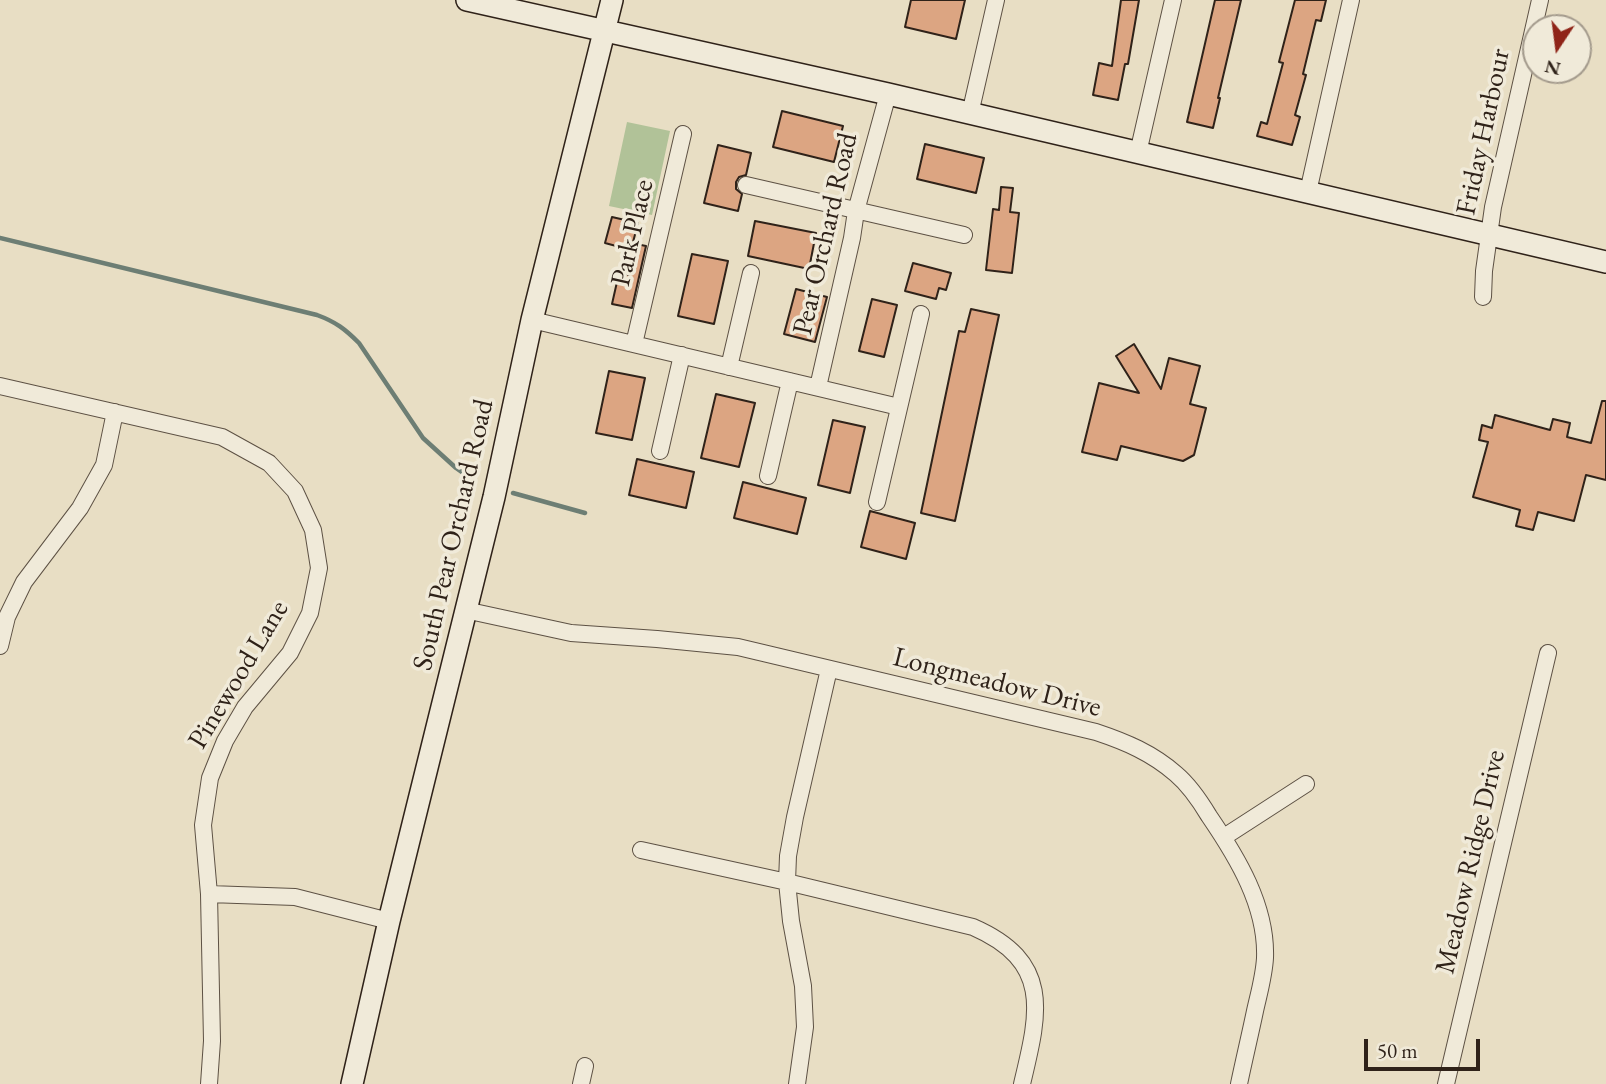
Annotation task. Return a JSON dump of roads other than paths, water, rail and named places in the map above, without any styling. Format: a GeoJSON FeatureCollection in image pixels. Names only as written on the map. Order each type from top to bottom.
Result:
{"type":"FeatureCollection","features":[{"type":"Feature","properties":{"kind":"main road"},"geometry":{"type":"LineString","coordinates":[[467,0],[888,94],[1606,262]]}},
{"type":"Feature","properties":{"kind":"main road","name":"South Pear Orchard Road"},"geometry":{"type":"LineString","coordinates":[[352,1084],[389,920],[494,497],[532,320],[612,0]]}},
{"type":"Feature","properties":{"kind":"street"},"geometry":{"type":"LineString","coordinates":[[970,114],[996,0]]}},
{"type":"Feature","properties":{"kind":"street"},"geometry":{"type":"LineString","coordinates":[[1138,153],[1173,0]]}},
{"type":"Feature","properties":{"kind":"street"},"geometry":{"type":"LineString","coordinates":[[1308,192],[1351,0]]}},
{"type":"Feature","properties":{"kind":"street","name":"Friday Harbour"},"geometry":{"type":"LineString","coordinates":[[1483,298],[1493,207],[1540,0]]}},
{"type":"Feature","properties":{"kind":"street","name":"Pear Orchard Road"},"geometry":{"type":"LineString","coordinates":[[818,387],[856,211],[888,94]]}},
{"type":"Feature","properties":{"kind":"street","name":"Park Place"},"geometry":{"type":"LineString","coordinates":[[634,344],[682,134]]}},
{"type":"Feature","properties":{"kind":"street"},"geometry":{"type":"LineString","coordinates":[[746,185],[964,235]]}},
{"type":"Feature","properties":{"kind":"street"},"geometry":{"type":"LineString","coordinates":[[729,366],[751,273]]}},
{"type":"Feature","properties":{"kind":"street"},"geometry":{"type":"LineString","coordinates":[[877,502],[921,314]]}},
{"type":"Feature","properties":{"kind":"street"},"geometry":{"type":"LineString","coordinates":[[532,320],[899,407]]}},
{"type":"Feature","properties":{"kind":"street"},"geometry":{"type":"LineString","coordinates":[[660,451],[682,355]]}},
{"type":"Feature","properties":{"kind":"street"},"geometry":{"type":"LineString","coordinates":[[768,475],[790,381]]}},
{"type":"Feature","properties":{"kind":"street","name":"Pinewood Lane"},"geometry":{"type":"LineString","coordinates":[[0,386],[222,437],[269,463],[295,491],[313,530],[319,568],[310,613],[290,653],[245,707],[225,741],[210,778],[203,825],[209,894],[212,1041],[209,1084]]}},
{"type":"Feature","properties":{"kind":"street"},"geometry":{"type":"LineString","coordinates":[[0,646],[7,617],[24,582],[80,508],[104,465],[115,412]]}},
{"type":"Feature","properties":{"kind":"street","name":"Longmeadow Drive"},"geometry":{"type":"LineString","coordinates":[[465,610],[571,633],[738,648],[1096,732],[1128,743],[1153,757],[1178,775],[1199,801],[1243,871],[1256,904],[1263,931],[1265,957],[1239,1084]]}},
{"type":"Feature","properties":{"kind":"street","name":"Meadow Ridge Drive"},"geometry":{"type":"LineString","coordinates":[[1446,1084],[1548,653]]}},
{"type":"Feature","properties":{"kind":"street"},"geometry":{"type":"LineString","coordinates":[[797,1084],[805,1027],[804,1000],[791,921],[788,856],[829,669]]}},
{"type":"Feature","properties":{"kind":"street"},"geometry":{"type":"LineString","coordinates":[[1224,837],[1306,784]]}},
{"type":"Feature","properties":{"kind":"street"},"geometry":{"type":"LineString","coordinates":[[641,850],[788,882],[973,927],[993,935],[1010,948],[1020,961],[1035,992],[1035,1028],[1022,1084]]}},
{"type":"Feature","properties":{"kind":"street"},"geometry":{"type":"LineString","coordinates":[[209,894],[296,897],[389,920]]}},
{"type":"Feature","properties":{"kind":"street"},"geometry":{"type":"LineString","coordinates":[[581,1084],[585,1066]]}},
{"type":"Feature","properties":{"kind":"waterway"},"geometry":{"type":"LineString","coordinates":[[0,238],[330,320],[359,343],[423,438],[473,480]]}},
{"type":"Feature","properties":{"kind":"waterway"},"geometry":{"type":"LineString","coordinates":[[513,493],[585,513]]}}]}
